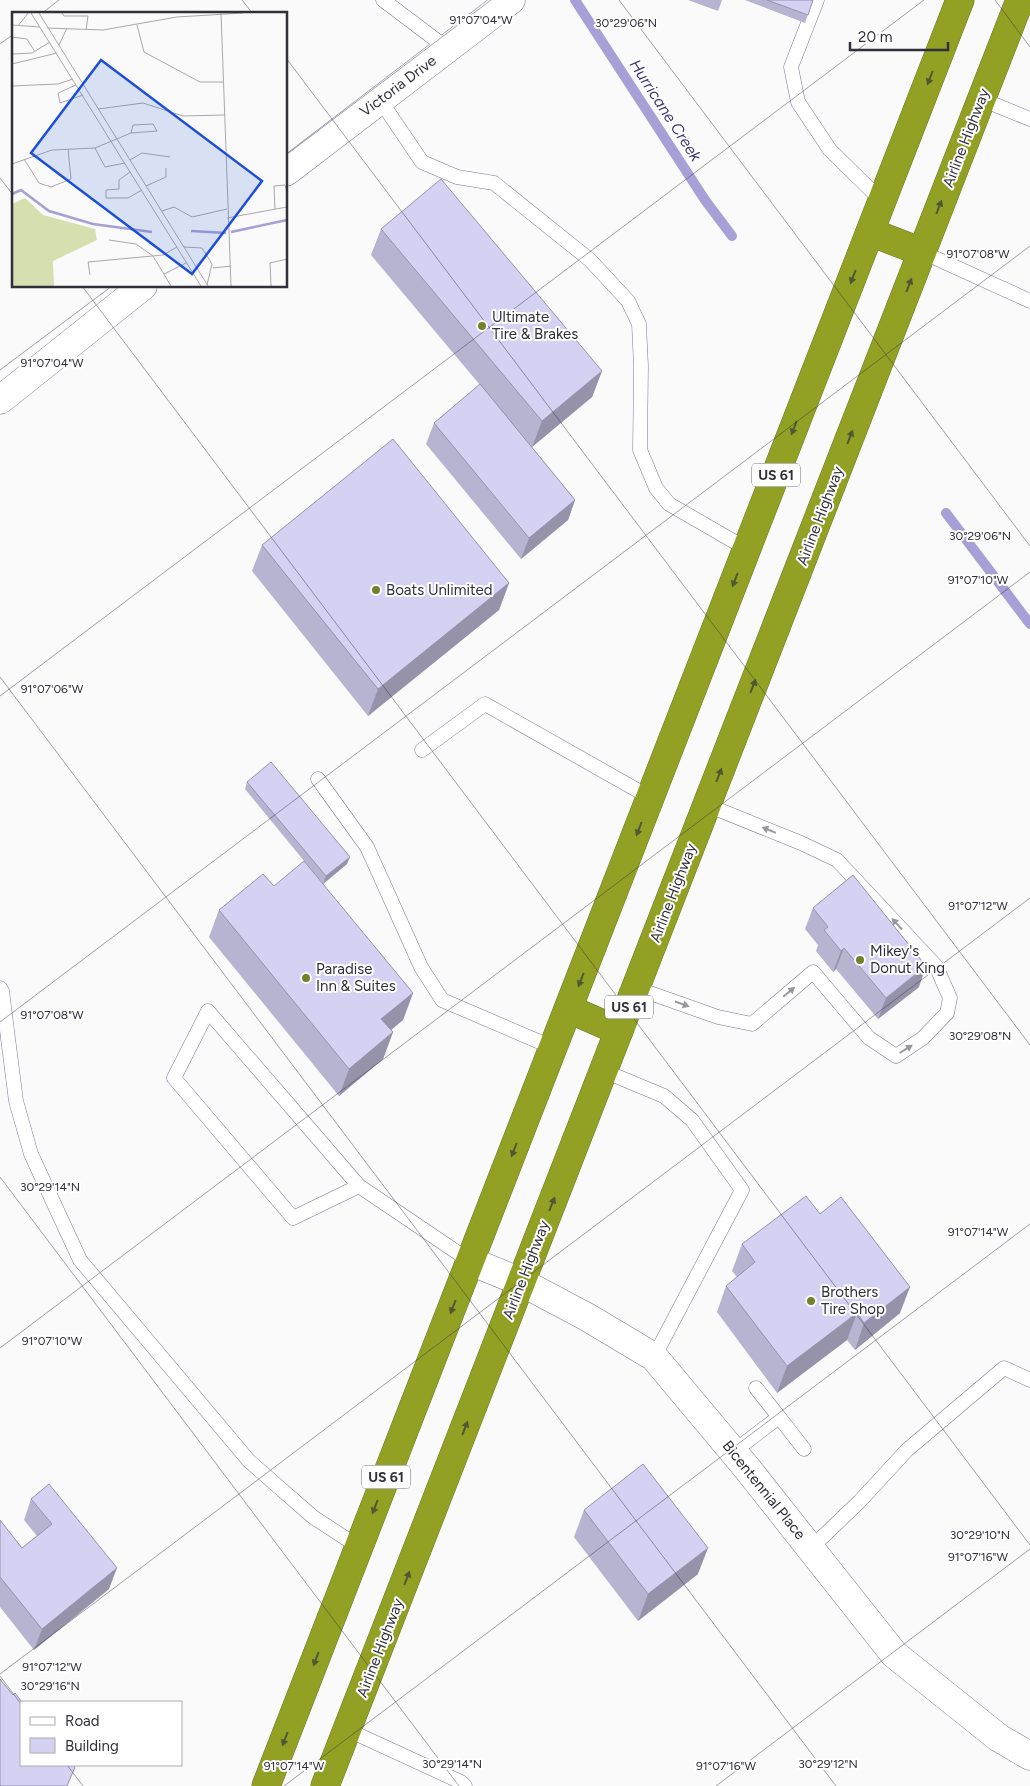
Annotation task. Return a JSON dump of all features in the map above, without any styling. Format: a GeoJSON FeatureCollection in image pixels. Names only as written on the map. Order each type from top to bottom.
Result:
{"type":"FeatureCollection","features":[{"type":"Feature","properties":{"kind":"highway","name":"US 61"},"geometry":{"type":"LineString","coordinates":[[266,1786],[960,0]]}},
{"type":"Feature","properties":{"kind":"highway","name":"Airline Highway"},"geometry":{"type":"LineString","coordinates":[[325,1786],[1020,0]]}},
{"type":"Feature","properties":{"kind":"highway"},"geometry":{"type":"LineString","coordinates":[[870,232],[922,252]]}},
{"type":"Feature","properties":{"kind":"highway"},"geometry":{"type":"LineString","coordinates":[[569,1009],[619,1031]]}},
{"type":"Feature","properties":{"kind":"street","name":"Victoria Drive"},"geometry":{"type":"LineString","coordinates":[[288,170],[511,0]]}},
{"type":"Feature","properties":{"kind":"street"},"geometry":{"type":"LineString","coordinates":[[0,400],[140,288]]}},
{"type":"Feature","properties":{"kind":"street","name":"Bicentennial Place"},"geometry":{"type":"LineString","coordinates":[[470,1261],[521,1282],[587,1317],[654,1357],[733,1452],[894,1654],[999,1738],[1030,1756]]}},
{"type":"Feature","properties":{"kind":"lane"},"geometry":{"type":"LineString","coordinates":[[383,0],[448,49]]}},
{"type":"Feature","properties":{"kind":"lane"},"geometry":{"type":"LineString","coordinates":[[817,0],[791,67],[798,102],[830,150],[882,201]]}},
{"type":"Feature","properties":{"kind":"lane"},"geometry":{"type":"LineString","coordinates":[[981,99],[1030,118]]}},
{"type":"Feature","properties":{"kind":"lane"},"geometry":{"type":"LineString","coordinates":[[380,100],[422,162],[457,178],[494,183],[590,260],[628,301],[639,324],[641,366],[640,450],[656,488],[669,504],[747,549]]}},
{"type":"Feature","properties":{"kind":"lane"},"geometry":{"type":"LineString","coordinates":[[922,252],[1030,301]]}},
{"type":"Feature","properties":{"kind":"lane"},"geometry":{"type":"LineString","coordinates":[[422,750],[485,704],[651,798]]}},
{"type":"Feature","properties":{"kind":"lane"},"geometry":{"type":"LineString","coordinates":[[318,778],[367,847],[421,967],[442,1000],[554,1048]]}},
{"type":"Feature","properties":{"kind":"lane"},"geometry":{"type":"LineString","coordinates":[[636,988],[718,1017],[752,1024],[813,972],[869,1038],[896,1056],[924,1038],[947,1013],[950,998],[936,966],[837,860],[801,843],[707,805]]}},
{"type":"Feature","properties":{"kind":"lane"},"geometry":{"type":"LineString","coordinates":[[0,988],[2,991],[16,1101],[31,1154],[80,1260],[249,1461],[313,1517],[359,1547]]}},
{"type":"Feature","properties":{"kind":"lane"},"geometry":{"type":"LineString","coordinates":[[359,1186],[292,1218],[174,1078],[208,1011],[359,1186],[470,1261]]}},
{"type":"Feature","properties":{"kind":"lane"},"geometry":{"type":"LineString","coordinates":[[604,1071],[664,1096],[692,1120],[742,1190],[654,1357]]}},
{"type":"Feature","properties":{"kind":"lane"},"geometry":{"type":"LineString","coordinates":[[810,1548],[859,1502],[907,1450],[1004,1368],[1030,1380]]}},
{"type":"Feature","properties":{"kind":"lane"},"geometry":{"type":"LineString","coordinates":[[756,1388],[804,1449]]}},
{"type":"Feature","properties":{"kind":"lane"},"geometry":{"type":"LineString","coordinates":[[733,1452],[779,1417]]}},
{"type":"Feature","properties":{"kind":"lane"},"geometry":{"type":"LineString","coordinates":[[348,1730],[461,1782],[465,1786]]}},
{"type":"Feature","properties":{"kind":"building"},"geometry":{"type":"Polygon","coordinates":[[[767,0],[813,0],[808,15],[767,0]]]}},
{"type":"Feature","properties":{"kind":"building","name":"Ultimate Tire & Brakes"},"geometry":{"type":"Polygon","coordinates":[[[441,179],[602,371],[542,421],[381,229],[441,179]]]}},
{"type":"Feature","properties":{"kind":"building"},"geometry":{"type":"Polygon","coordinates":[[[480,384],[575,500],[529,538],[434,423],[480,384]]]}},
{"type":"Feature","properties":{"kind":"building","name":"Boats Unlimited"},"geometry":{"type":"Polygon","coordinates":[[[393,439],[509,583],[378,689],[262,545],[393,439]]]}},
{"type":"Feature","properties":{"kind":"building"},"geometry":{"type":"Polygon","coordinates":[[[271,762],[350,857],[326,876],[247,782],[271,762]]]}},
{"type":"Feature","properties":{"kind":"building","name":"Paradise Inn & Suites"},"geometry":{"type":"Polygon","coordinates":[[[304,861],[413,993],[381,1019],[393,1032],[349,1069],[219,910],[263,874],[274,886],[304,861]]]}},
{"type":"Feature","properties":{"kind":"building"},"geometry":{"type":"Polygon","coordinates":[[[853,875],[926,966],[886,998],[844,948],[841,951],[824,930],[828,927],[813,908],[853,875]]]}},
{"type":"Feature","properties":{"kind":"building","name":"Brothers Tire Shop"},"geometry":{"type":"Polygon","coordinates":[[[806,1196],[820,1214],[841,1197],[910,1287],[864,1323],[857,1313],[787,1366],[726,1286],[755,1262],[742,1244],[806,1196]]]}},
{"type":"Feature","properties":{"kind":"building"},"geometry":{"type":"Polygon","coordinates":[[[643,1464],[708,1548],[648,1594],[584,1510],[643,1464]]]}},
{"type":"Feature","properties":{"kind":"building"},"geometry":{"type":"Polygon","coordinates":[[[49,1484],[117,1568],[42,1629],[0,1577],[0,1520],[22,1548],[52,1524],[31,1499],[49,1484]]]}},
{"type":"Feature","properties":{"kind":"building"},"geometry":{"type":"Polygon","coordinates":[[[0,1679],[13,1695],[15,1693],[21,1701],[20,1766],[75,1767],[67,1786],[0,1785],[0,1679]]]}},
{"type":"Feature","properties":{"kind":"waterway","name":"Hurricane Creek"},"geometry":{"type":"LineString","coordinates":[[575,0],[705,200],[732,236]]}},
{"type":"Feature","properties":{"kind":"waterway","name":"Hurricane Creek"},"geometry":{"type":"LineString","coordinates":[[946,513],[1030,624]]}},
{"type":"Feature","properties":{"kind":"place","name":"Ultimate Tire & Brakes"},"geometry":{"type":"Point","coordinates":[482,326]}},
{"type":"Feature","properties":{"kind":"place","name":"Boats Unlimited"},"geometry":{"type":"Point","coordinates":[376,590]}},
{"type":"Feature","properties":{"kind":"place","name":"Mikey's Donut King"},"geometry":{"type":"Point","coordinates":[860,960]}},
{"type":"Feature","properties":{"kind":"place","name":"Paradise Inn & Suites"},"geometry":{"type":"Point","coordinates":[306,978]}},
{"type":"Feature","properties":{"kind":"place","name":"Brothers Tire Shop"},"geometry":{"type":"Point","coordinates":[811,1301]}}]}
